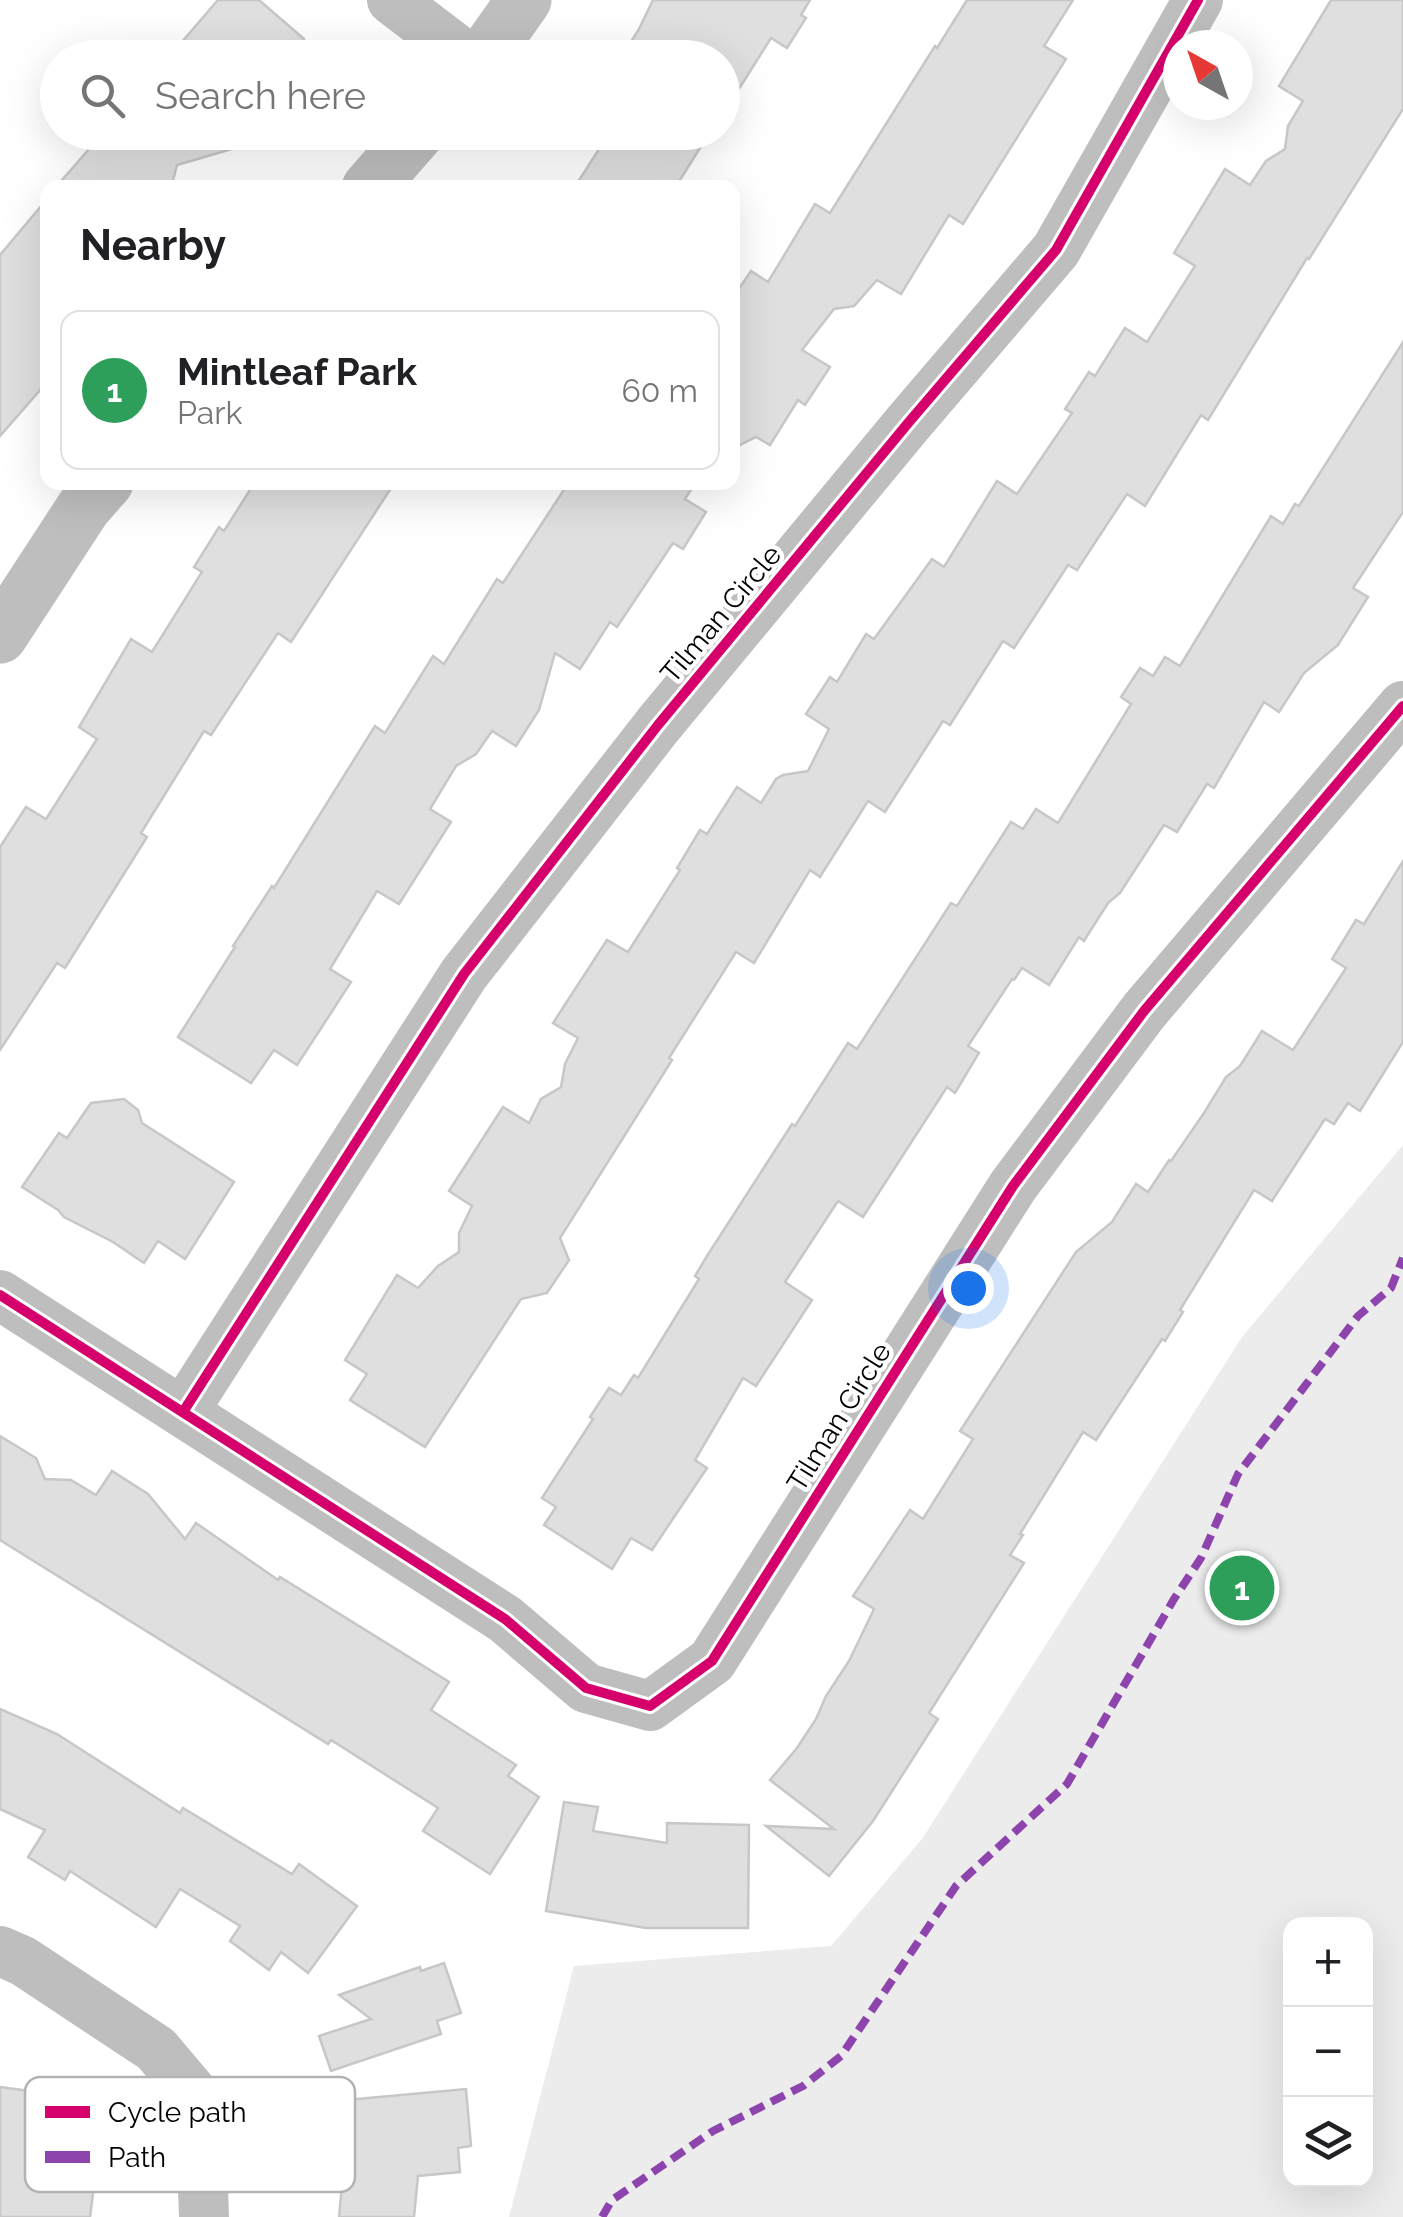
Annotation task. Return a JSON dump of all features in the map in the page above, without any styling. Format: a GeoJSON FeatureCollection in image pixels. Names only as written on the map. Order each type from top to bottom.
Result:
{"type":"FeatureCollection","features":[{"type":"Feature","properties":{"kind":"street"},"geometry":{"type":"LineString","coordinates":[[392,0],[444,40]]}},
{"type":"Feature","properties":{"kind":"street"},"geometry":{"type":"LineString","coordinates":[[496,40],[524,0]]}},
{"type":"Feature","properties":{"kind":"street","name":"Tilman Circle"},"geometry":{"type":"LineString","coordinates":[[184,1412],[464,974],[658,725],[1056,250],[1198,0]]}},
{"type":"Feature","properties":{"kind":"street"},"geometry":{"type":"LineString","coordinates":[[376,180],[402,150]]}},
{"type":"Feature","properties":{"kind":"street"},"geometry":{"type":"LineString","coordinates":[[0,636],[99,490]]}},
{"type":"Feature","properties":{"kind":"street","name":"Tilman Circle"},"geometry":{"type":"LineString","coordinates":[[0,1295],[505,1619],[586,1688],[650,1706],[712,1661],[1013,1186],[1144,1011],[1403,706]]}},
{"type":"Feature","properties":{"kind":"street"},"geometry":{"type":"LineString","coordinates":[[0,1951],[24,1961],[156,2049],[179,2077]]}},
{"type":"Feature","properties":{"kind":"street"},"geometry":{"type":"LineString","coordinates":[[203,2192],[204,2217]]}},
{"type":"Feature","properties":{"kind":"shaded area"},"geometry":{"type":"Polygon","coordinates":[[[1403,1145],[1403,2217],[509,2217],[574,1966],[831,1946],[922,1839],[1242,1337],[1403,1145]]]}},
{"type":"Feature","properties":{"kind":"building"},"geometry":{"type":"Polygon","coordinates":[[[218,0],[259,0],[304,39],[303,40],[184,40],[218,0]]]}},
{"type":"Feature","properties":{"kind":"building"},"geometry":{"type":"Polygon","coordinates":[[[653,0],[810,0],[801,15],[806,18],[787,48],[771,38],[740,87],[740,40],[632,40],[653,0]]]}},
{"type":"Feature","properties":{"kind":"building"},"geometry":{"type":"Polygon","coordinates":[[[967,0],[1073,0],[1044,46],[1066,59],[963,224],[949,215],[901,294],[877,280],[854,306],[834,309],[802,350],[830,367],[805,405],[798,400],[770,445],[756,437],[740,445],[740,287],[751,271],[768,282],[815,204],[830,213],[967,0]]]}},
{"type":"Feature","properties":{"kind":"building"},"geometry":{"type":"Polygon","coordinates":[[[1331,0],[1403,0],[1403,109],[1208,420],[1201,415],[1145,506],[1127,494],[1077,570],[1068,565],[1014,648],[1003,641],[950,725],[943,721],[885,812],[868,801],[820,877],[810,870],[754,963],[736,952],[560,1238],[569,1260],[547,1293],[521,1299],[425,1447],[350,1400],[367,1374],[345,1360],[397,1275],[418,1288],[438,1266],[459,1252],[459,1233],[472,1206],[449,1191],[503,1107],[529,1123],[541,1099],[561,1087],[565,1064],[578,1038],[553,1023],[607,940],[628,952],[680,870],[677,868],[700,830],[707,834],[737,787],[761,803],[776,779],[808,771],[829,729],[806,714],[830,677],[837,682],[866,634],[874,639],[932,559],[944,567],[997,481],[1017,494],[1072,413],[1065,409],[1089,372],[1095,376],[1125,328],[1147,342],[1195,266],[1174,253],[1225,169],[1250,185],[1266,161],[1285,149],[1288,126],[1303,101],[1279,86],[1331,0]]]}},
{"type":"Feature","properties":{"kind":"building"},"geometry":{"type":"Polygon","coordinates":[[[88,150],[229,150],[177,165],[173,180],[62,180],[88,150]]]}},
{"type":"Feature","properties":{"kind":"building"},"geometry":{"type":"Polygon","coordinates":[[[598,150],[699,150],[680,180],[579,180],[598,150]]]}},
{"type":"Feature","properties":{"kind":"building"},"geometry":{"type":"Polygon","coordinates":[[[40,208],[40,390],[0,436],[0,255],[40,208]]]}},
{"type":"Feature","properties":{"kind":"building"},"geometry":{"type":"Polygon","coordinates":[[[1403,342],[1403,512],[1353,588],[1368,597],[1338,645],[1304,673],[1279,712],[1264,702],[1214,788],[1207,784],[1177,832],[1164,825],[1120,893],[1108,903],[1084,941],[1079,937],[1049,985],[1022,968],[1012,979],[968,1046],[979,1053],[955,1093],[947,1087],[863,1217],[838,1201],[785,1282],[812,1300],[756,1386],[743,1378],[695,1460],[707,1468],[652,1550],[631,1538],[612,1569],[544,1525],[556,1507],[542,1498],[593,1419],[590,1417],[609,1388],[621,1395],[634,1375],[638,1378],[699,1279],[695,1276],[707,1256],[848,1043],[857,1049],[951,903],[957,906],[1011,822],[1023,829],[1036,809],[1058,823],[1131,704],[1121,697],[1140,668],[1153,676],[1165,657],[1180,666],[1271,516],[1283,524],[1295,504],[1299,506],[1403,342]]]}},
{"type":"Feature","properties":{"kind":"building"},"geometry":{"type":"Polygon","coordinates":[[[250,490],[390,490],[291,642],[278,633],[211,735],[204,731],[141,833],[147,837],[65,968],[57,963],[0,1050],[0,847],[26,807],[46,819],[97,739],[79,727],[131,639],[152,652],[202,572],[194,567],[219,527],[224,531],[250,490]]]}},
{"type":"Feature","properties":{"kind":"building"},"geometry":{"type":"Polygon","coordinates":[[[564,490],[691,490],[685,499],[706,512],[683,549],[673,543],[617,627],[610,622],[580,669],[555,653],[539,710],[516,746],[492,731],[476,754],[456,766],[430,809],[451,822],[399,904],[377,891],[330,969],[351,982],[297,1065],[274,1050],[251,1083],[178,1037],[375,726],[385,733],[433,656],[444,664],[497,579],[503,583],[564,490]]]}},
{"type":"Feature","properties":{"kind":"building"},"geometry":{"type":"Polygon","coordinates":[[[1403,861],[1403,1042],[1360,1111],[1348,1103],[1334,1124],[1325,1119],[1272,1201],[1254,1190],[1165,1341],[1162,1339],[1096,1440],[1083,1432],[1010,1555],[1024,1563],[929,1713],[938,1719],[873,1821],[829,1876],[766,1826],[834,1829],[770,1780],[816,1719],[874,1609],[853,1596],[910,1510],[923,1519],[973,1439],[960,1431],[1076,1252],[1112,1222],[1136,1184],[1148,1192],[1262,1031],[1293,1050],[1346,968],[1332,959],[1356,920],[1364,924],[1403,861]]]}},
{"type":"Feature","properties":{"kind":"building"},"geometry":{"type":"Polygon","coordinates":[[[124,1099],[138,1110],[142,1123],[234,1182],[185,1259],[158,1241],[144,1263],[64,1217],[22,1187],[59,1133],[67,1138],[91,1103],[124,1099]]]}},
{"type":"Feature","properties":{"kind":"building"},"geometry":{"type":"Polygon","coordinates":[[[0,1436],[36,1458],[45,1479],[71,1480],[96,1495],[112,1471],[148,1494],[185,1539],[196,1523],[278,1580],[280,1577],[449,1682],[431,1710],[516,1765],[508,1776],[539,1797],[490,1874],[423,1831],[438,1808],[0,1540],[0,1436]]]}},
{"type":"Feature","properties":{"kind":"building"},"geometry":{"type":"Polygon","coordinates":[[[0,1709],[57,1734],[180,1813],[183,1808],[292,1874],[299,1864],[357,1906],[308,1973],[281,1952],[269,1970],[230,1941],[240,1926],[180,1889],[156,1927],[70,1871],[65,1880],[28,1857],[45,1830],[0,1809],[0,1709]]]}},
{"type":"Feature","properties":{"kind":"building"},"geometry":{"type":"Polygon","coordinates":[[[564,1802],[598,1807],[593,1831],[667,1843],[667,1823],[749,1825],[748,1928],[646,1928],[546,1911],[564,1802]]]}},
{"type":"Feature","properties":{"kind":"building"},"geometry":{"type":"Polygon","coordinates":[[[444,1963],[461,2013],[437,2021],[441,2034],[331,2071],[319,2036],[371,2019],[339,1995],[420,1967],[421,1971],[444,1963]]]}},
{"type":"Feature","properties":{"kind":"building"},"geometry":{"type":"Polygon","coordinates":[[[0,2087],[25,2090],[25,2192],[93,2192],[90,2217],[0,2217],[0,2087]]]}},
{"type":"Feature","properties":{"kind":"building"},"geometry":{"type":"Polygon","coordinates":[[[466,2089],[471,2146],[458,2148],[460,2172],[418,2176],[414,2217],[339,2217],[341,2192],[355,2192],[355,2099],[466,2089]]]}},
{"type":"Feature","properties":{"kind":"marked path"},"geometry":{"type":"LineString","coordinates":[[602,2217],[612,2200],[713,2131],[803,2086],[841,2056],[956,1886],[1067,1784],[1201,1558],[1238,1474],[1358,1316],[1391,1288],[1403,1258]]}},
{"type":"Feature","properties":{"kind":"cycle path"},"geometry":{"type":"LineString","coordinates":[[183,1412],[464,974],[658,725],[1056,250],[1198,0]]}},
{"type":"Feature","properties":{"kind":"cycle path"},"geometry":{"type":"LineString","coordinates":[[0,1295],[505,1619],[586,1688],[650,1706],[712,1661],[1013,1186],[1144,1011],[1403,706]]}},
{"type":"Feature","properties":{"kind":"place","name":"Mintleaf Park"},"geometry":{"type":"Point","coordinates":[1242,1588]}}]}
